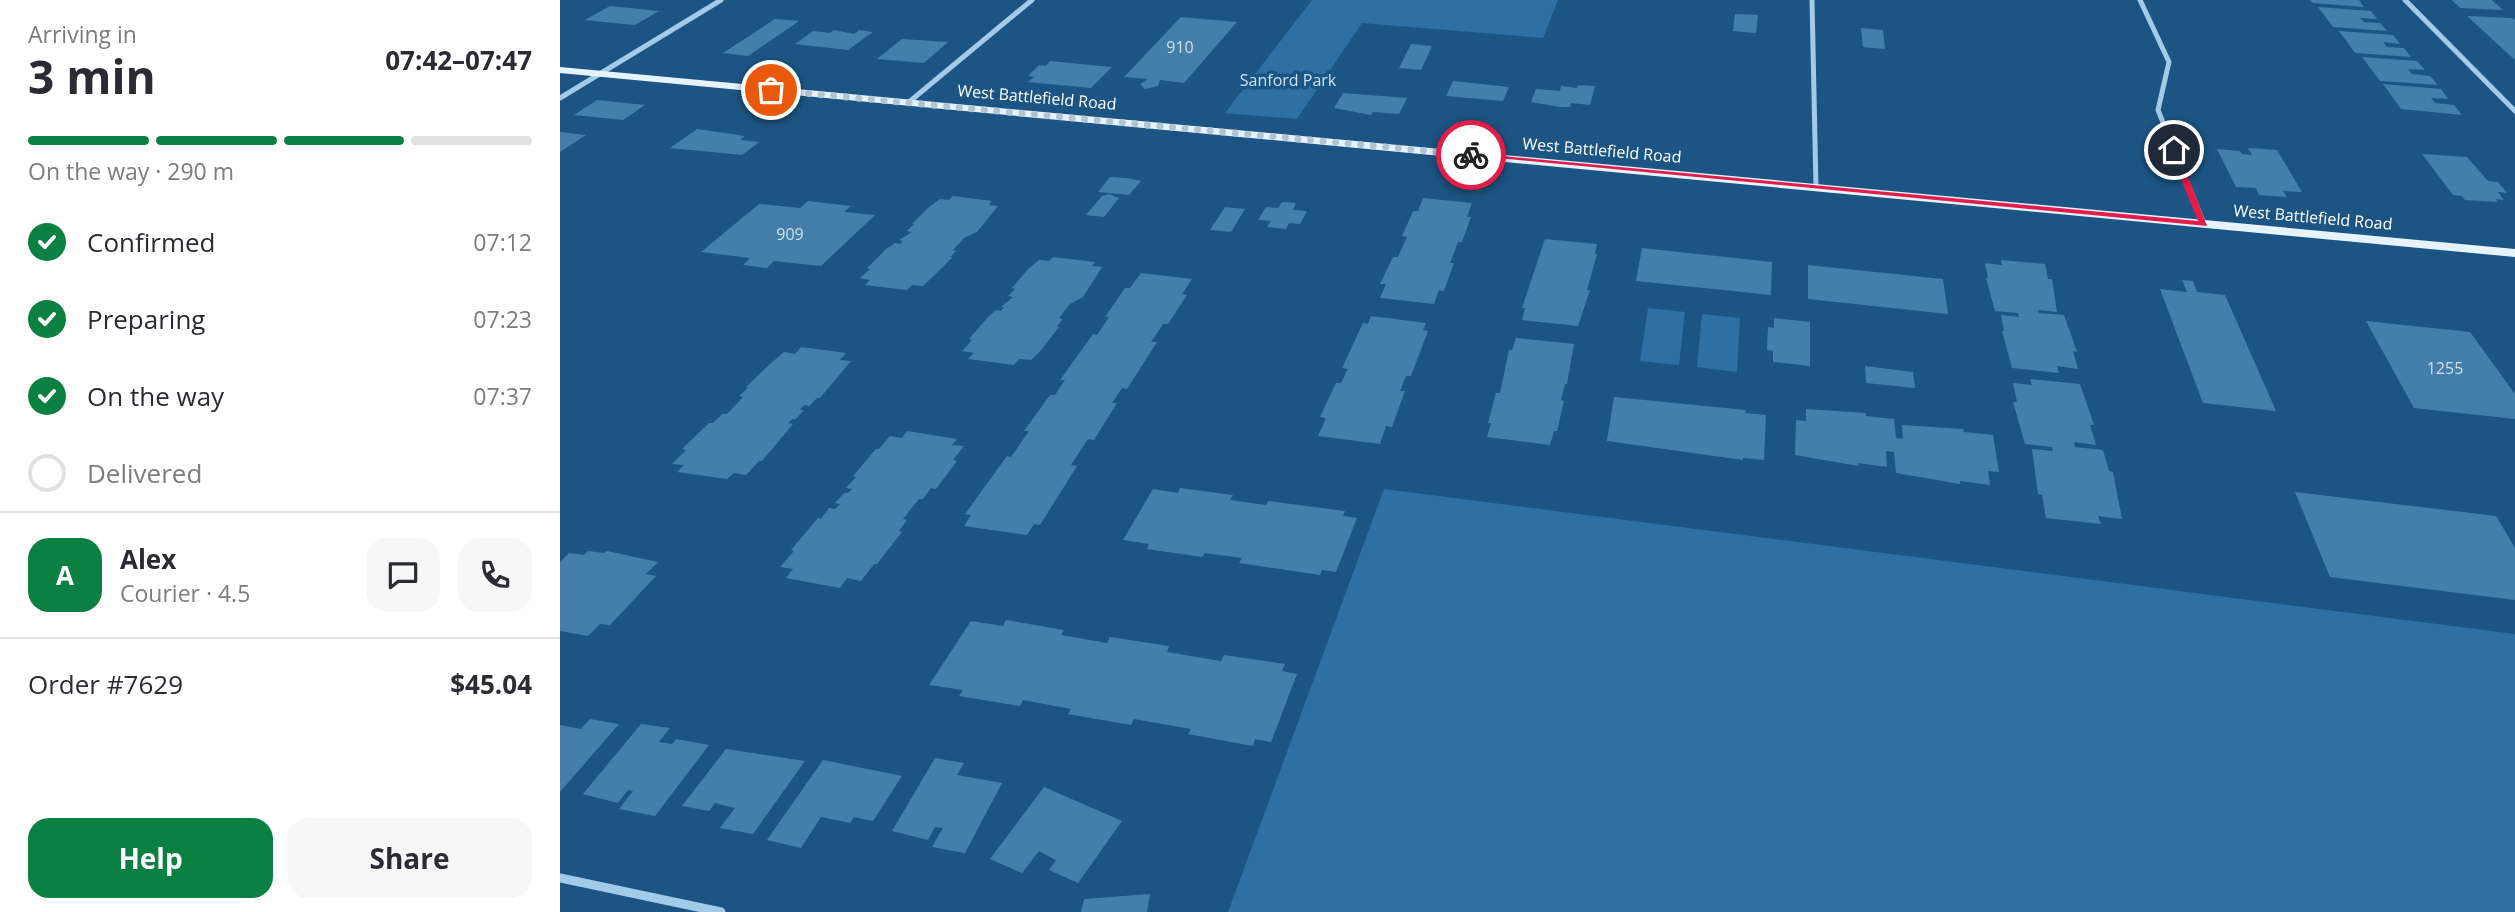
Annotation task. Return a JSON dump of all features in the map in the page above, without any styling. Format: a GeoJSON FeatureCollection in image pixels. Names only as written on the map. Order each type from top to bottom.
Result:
{"type":"FeatureCollection","features":[{"type":"Feature","properties":{"kind":"main road","name":"West Battlefield Road"},"geometry":{"type":"LineString","coordinates":[[560,70],[2515,253]]}},
{"type":"Feature","properties":{"kind":"street"},"geometry":{"type":"LineString","coordinates":[[560,98],[721,0]]}},
{"type":"Feature","properties":{"kind":"street"},"geometry":{"type":"LineString","coordinates":[[909,103],[1032,0]]}},
{"type":"Feature","properties":{"kind":"street"},"geometry":{"type":"LineString","coordinates":[[1812,0],[1816,188]]}},
{"type":"Feature","properties":{"kind":"street"},"geometry":{"type":"LineString","coordinates":[[2140,0],[2169,62],[2158,110],[2203,224]]}},
{"type":"Feature","properties":{"kind":"street"},"geometry":{"type":"LineString","coordinates":[[2405,0],[2515,111]]}},
{"type":"Feature","properties":{"kind":"street"},"geometry":{"type":"LineString","coordinates":[[560,878],[721,912]]}},
{"type":"Feature","properties":{"kind":"green space","name":"Sanford Park"},"geometry":{"type":"Polygon","coordinates":[[[1312,0],[1558,0],[1543,38],[1362,23],[1297,119],[1225,113],[1312,0]]]}},
{"type":"Feature","properties":{"kind":"green space"},"geometry":{"type":"Polygon","coordinates":[[[1648,308],[1685,312],[1679,365],[1640,361],[1648,308]]]}},
{"type":"Feature","properties":{"kind":"green space"},"geometry":{"type":"Polygon","coordinates":[[[1702,314],[1740,318],[1737,372],[1697,367],[1702,314]]]}},
{"type":"Feature","properties":{"kind":"green space"},"geometry":{"type":"Polygon","coordinates":[[[1384,489],[2515,634],[2515,912],[1228,912],[1384,489]]]}},
{"type":"Feature","properties":{"kind":"building"},"geometry":{"type":"Polygon","coordinates":[[[2310,0],[2359,0],[2364,7],[2313,3],[2310,0]]]}},
{"type":"Feature","properties":{"kind":"building"},"geometry":{"type":"Polygon","coordinates":[[[2452,0],[2492,0],[2503,10],[2460,8],[2452,0]]]}},
{"type":"Feature","properties":{"kind":"building"},"geometry":{"type":"Polygon","coordinates":[[[610,6],[659,11],[635,25],[585,20],[610,6]]]}},
{"type":"Feature","properties":{"kind":"building"},"geometry":{"type":"Polygon","coordinates":[[[2318,7],[2371,11],[2377,19],[2360,18],[2364,22],[2380,23],[2387,31],[2333,27],[2318,7]]]}},
{"type":"Feature","properties":{"kind":"building"},"geometry":{"type":"Polygon","coordinates":[[[1735,14],[1758,15],[1756,33],[1733,31],[1735,14]]]}},
{"type":"Feature","properties":{"kind":"building"},"geometry":{"type":"Polygon","coordinates":[[[2467,16],[2515,20],[2515,60],[2467,16]]]}},
{"type":"Feature","properties":{"kind":"building"},"geometry":{"type":"Polygon","coordinates":[[[1181,17],[1237,22],[1184,83],[1160,80],[1158,86],[1145,89],[1140,84],[1148,79],[1124,77],[1181,17]]]}},
{"type":"Feature","properties":{"kind":"building"},"geometry":{"type":"Polygon","coordinates":[[[775,19],[799,21],[748,56],[723,53],[775,19]]]}},
{"type":"Feature","properties":{"kind":"building"},"geometry":{"type":"Polygon","coordinates":[[[1861,28],[1883,30],[1885,49],[1863,47],[1861,28]]]}},
{"type":"Feature","properties":{"kind":"building"},"geometry":{"type":"Polygon","coordinates":[[[834,30],[854,34],[859,30],[873,32],[848,50],[795,44],[813,31],[830,33],[834,30]]]}},
{"type":"Feature","properties":{"kind":"building"},"geometry":{"type":"Polygon","coordinates":[[[2339,31],[2393,35],[2400,44],[2383,42],[2387,47],[2404,48],[2411,57],[2355,53],[2339,31]]]}},
{"type":"Feature","properties":{"kind":"building"},"geometry":{"type":"Polygon","coordinates":[[[902,39],[948,42],[924,63],[877,59],[902,39]]]}},
{"type":"Feature","properties":{"kind":"building"},"geometry":{"type":"Polygon","coordinates":[[[1411,44],[1432,46],[1421,70],[1399,68],[1411,44]]]}},
{"type":"Feature","properties":{"kind":"building"},"geometry":{"type":"Polygon","coordinates":[[[2362,57],[2417,61],[2425,70],[2408,69],[2412,74],[2430,76],[2438,85],[2380,81],[2362,57]]]}},
{"type":"Feature","properties":{"kind":"building"},"geometry":{"type":"Polygon","coordinates":[[[1050,61],[1112,67],[1091,88],[1028,82],[1034,77],[1028,76],[1039,65],[1046,66],[1050,61]]]}},
{"type":"Feature","properties":{"kind":"building"},"geometry":{"type":"Polygon","coordinates":[[[1453,81],[1509,87],[1503,101],[1446,96],[1453,81]]]}},
{"type":"Feature","properties":{"kind":"building"},"geometry":{"type":"Polygon","coordinates":[[[2383,84],[2441,89],[2448,99],[2431,98],[2435,103],[2454,105],[2462,115],[2401,109],[2383,84]]]}},
{"type":"Feature","properties":{"kind":"building"},"geometry":{"type":"Polygon","coordinates":[[[1578,85],[1595,86],[1590,105],[1571,103],[1570,107],[1560,107],[1531,102],[1536,89],[1560,91],[1561,86],[1577,88],[1578,85]]]}},
{"type":"Feature","properties":{"kind":"building"},"geometry":{"type":"Polygon","coordinates":[[[1343,93],[1407,98],[1399,114],[1373,112],[1371,115],[1334,108],[1343,93]]]}},
{"type":"Feature","properties":{"kind":"building"},"geometry":{"type":"Polygon","coordinates":[[[597,100],[645,105],[623,120],[574,115],[597,100]]]}},
{"type":"Feature","properties":{"kind":"building"},"geometry":{"type":"Polygon","coordinates":[[[697,129],[745,136],[740,140],[759,142],[742,155],[670,148],[697,129]]]}},
{"type":"Feature","properties":{"kind":"building"},"geometry":{"type":"Polygon","coordinates":[[[560,132],[586,135],[560,152],[560,132]]]}},
{"type":"Feature","properties":{"kind":"building"},"geometry":{"type":"Polygon","coordinates":[[[2248,148],[2277,150],[2302,192],[2283,191],[2287,197],[2259,195],[2256,188],[2236,187],[2217,149],[2252,155],[2248,148]]]}},
{"type":"Feature","properties":{"kind":"building"},"geometry":{"type":"Polygon","coordinates":[[[2422,154],[2467,157],[2488,181],[2498,182],[2507,193],[2498,192],[2504,200],[2465,200],[2462,196],[2453,195],[2422,154]]]}},
{"type":"Feature","properties":{"kind":"building"},"geometry":{"type":"Polygon","coordinates":[[[1110,177],[1141,181],[1129,195],[1098,192],[1110,177]]]}},
{"type":"Feature","properties":{"kind":"building"},"geometry":{"type":"Polygon","coordinates":[[[1109,194],[1119,198],[1104,217],[1086,215],[1102,196],[1109,194]]]}},
{"type":"Feature","properties":{"kind":"building"},"geometry":{"type":"Polygon","coordinates":[[[953,196],[992,201],[989,205],[998,206],[977,232],[964,238],[953,250],[956,251],[950,257],[953,257],[923,286],[912,285],[907,290],[865,285],[870,280],[860,278],[870,269],[867,268],[886,249],[895,243],[900,244],[903,241],[899,240],[912,232],[907,231],[929,207],[940,199],[949,200],[953,196]]]}},
{"type":"Feature","properties":{"kind":"building"},"geometry":{"type":"Polygon","coordinates":[[[1423,198],[1472,203],[1467,217],[1471,217],[1462,242],[1458,242],[1450,263],[1454,263],[1444,291],[1439,290],[1434,304],[1380,298],[1386,284],[1380,284],[1393,257],[1398,257],[1407,237],[1402,236],[1413,211],[1418,211],[1423,198]]]}},
{"type":"Feature","properties":{"kind":"building"},"geometry":{"type":"Polygon","coordinates":[[[808,201],[851,206],[844,212],[875,215],[821,266],[774,261],[767,268],[743,265],[750,258],[701,252],[759,204],[800,208],[808,201]]]}},
{"type":"Feature","properties":{"kind":"building"},"geometry":{"type":"Polygon","coordinates":[[[1282,202],[1296,203],[1293,210],[1307,211],[1300,224],[1289,223],[1286,229],[1267,227],[1271,221],[1258,220],[1266,207],[1278,208],[1282,202]]]}},
{"type":"Feature","properties":{"kind":"building"},"geometry":{"type":"Polygon","coordinates":[[[1225,207],[1245,209],[1231,232],[1210,230],[1225,207]]]}},
{"type":"Feature","properties":{"kind":"building"},"geometry":{"type":"Polygon","coordinates":[[[1545,239],[1597,244],[1597,254],[1587,290],[1590,290],[1578,326],[1522,320],[1525,308],[1522,308],[1545,239]]]}},
{"type":"Feature","properties":{"kind":"building"},"geometry":{"type":"Polygon","coordinates":[[[1642,248],[1772,262],[1771,295],[1636,281],[1642,248]]]}},
{"type":"Feature","properties":{"kind":"building"},"geometry":{"type":"Polygon","coordinates":[[[1053,257],[1095,262],[1092,266],[1102,267],[1083,297],[1070,304],[1059,318],[1063,319],[1057,326],[1059,327],[1042,349],[1031,360],[1019,359],[1014,365],[968,359],[974,353],[962,351],[972,340],[969,339],[988,317],[996,310],[1001,311],[1004,307],[1001,307],[1013,297],[1008,296],[1015,289],[1012,288],[1028,269],[1039,260],[1049,261],[1053,257]]]}},
{"type":"Feature","properties":{"kind":"building"},"geometry":{"type":"Polygon","coordinates":[[[2001,260],[2045,264],[2048,279],[2052,279],[2057,312],[2038,310],[2039,313],[2064,315],[2077,352],[2073,351],[2078,369],[2057,366],[2059,373],[2012,368],[2002,331],[2001,315],[2019,317],[2018,313],[1995,311],[1986,278],[1985,263],[2002,265],[2001,260]]]}},
{"type":"Feature","properties":{"kind":"building"},"geometry":{"type":"Polygon","coordinates":[[[1808,265],[1943,279],[1948,314],[1808,299],[1808,265]]]}},
{"type":"Feature","properties":{"kind":"building"},"geometry":{"type":"Polygon","coordinates":[[[1141,273],[1192,279],[1182,294],[1187,295],[1168,324],[1163,324],[1151,342],[1157,342],[1127,389],[1122,388],[1112,403],[1117,403],[1094,440],[1088,439],[1071,465],[1077,466],[1040,525],[1034,524],[1027,535],[964,526],[971,515],[965,514],[1007,456],[1011,457],[1029,431],[1024,431],[1050,395],[1055,395],[1065,380],[1060,380],[1093,334],[1097,335],[1109,317],[1105,317],[1125,288],[1130,288],[1141,273]]]}},
{"type":"Feature","properties":{"kind":"building"},"geometry":{"type":"Polygon","coordinates":[[[2182,280],[2193,281],[2197,292],[2225,295],[2276,411],[2203,403],[2160,289],[2187,292],[2182,280]]]}},
{"type":"Feature","properties":{"kind":"building"},"geometry":{"type":"Polygon","coordinates":[[[1371,316],[1426,323],[1423,330],[1428,331],[1411,376],[1406,376],[1400,391],[1405,391],[1392,427],[1386,426],[1380,444],[1318,436],[1326,418],[1320,417],[1336,383],[1341,383],[1348,369],[1342,368],[1363,323],[1368,324],[1371,316]]]}},
{"type":"Feature","properties":{"kind":"building"},"geometry":{"type":"Polygon","coordinates":[[[1774,318],[1810,322],[1810,366],[1773,362],[1773,351],[1767,350],[1768,327],[1774,328],[1774,318]]]}},
{"type":"Feature","properties":{"kind":"building"},"geometry":{"type":"Polygon","coordinates":[[[2366,321],[2470,332],[2515,394],[2515,419],[2414,408],[2366,321]]]}},
{"type":"Feature","properties":{"kind":"building"},"geometry":{"type":"Polygon","coordinates":[[[1516,338],[1574,344],[1557,431],[1554,431],[1550,445],[1487,437],[1496,393],[1500,393],[1509,350],[1512,350],[1516,338]]]}},
{"type":"Feature","properties":{"kind":"building"},"geometry":{"type":"Polygon","coordinates":[[[801,347],[846,353],[840,360],[851,361],[820,398],[809,406],[804,405],[800,410],[804,410],[788,423],[793,424],[762,461],[746,475],[734,473],[727,479],[677,472],[684,465],[672,464],[686,450],[682,449],[709,423],[713,423],[722,414],[727,414],[743,397],[739,396],[748,388],[746,387],[784,352],[795,354],[801,347]]]}},
{"type":"Feature","properties":{"kind":"building"},"geometry":{"type":"Polygon","coordinates":[[[1865,366],[1913,372],[1915,388],[1866,383],[1865,366]]]}},
{"type":"Feature","properties":{"kind":"building"},"geometry":{"type":"Polygon","coordinates":[[[2030,379],[2080,384],[2094,425],[2090,425],[2096,445],[2074,442],[2075,447],[2103,450],[2109,471],[2113,472],[2122,519],[2098,516],[2101,524],[2046,518],[2042,495],[2038,494],[2032,449],[2053,451],[2052,447],[2025,444],[2013,402],[2017,402],[2013,383],[2032,385],[2030,379]]]}},
{"type":"Feature","properties":{"kind":"building"},"geometry":{"type":"Polygon","coordinates":[[[1614,397],[1746,410],[1745,413],[1766,415],[1764,460],[1743,460],[1607,441],[1614,397]]]}},
{"type":"Feature","properties":{"kind":"building"},"geometry":{"type":"Polygon","coordinates":[[[1806,409],[1866,413],[1866,416],[1894,419],[1896,438],[1903,439],[1902,425],[1963,429],[1964,432],[1993,435],[1999,472],[1988,471],[1990,485],[1960,481],[1960,484],[1896,473],[1894,452],[1886,451],[1887,467],[1858,463],[1859,466],[1795,455],[1796,420],[1806,421],[1806,409]]]}},
{"type":"Feature","properties":{"kind":"building"},"geometry":{"type":"Polygon","coordinates":[[[907,431],[957,439],[952,445],[964,446],[953,460],[957,461],[936,489],[931,488],[903,519],[907,520],[899,531],[902,532],[877,564],[874,564],[861,581],[847,578],[840,588],[786,578],[793,569],[780,567],[794,551],[791,550],[818,518],[821,519],[829,508],[835,509],[840,504],[835,503],[852,489],[846,488],[876,449],[890,436],[902,438],[907,431]]]}},
{"type":"Feature","properties":{"kind":"building"},"geometry":{"type":"Polygon","coordinates":[[[1180,488],[1233,495],[1230,500],[1266,505],[1268,501],[1345,511],[1343,516],[1357,518],[1336,572],[1322,570],[1320,575],[1239,563],[1242,558],[1205,553],[1202,557],[1147,549],[1149,544],[1123,540],[1153,489],[1178,493],[1180,488]]]}},
{"type":"Feature","properties":{"kind":"building"},"geometry":{"type":"Polygon","coordinates":[[[2295,492],[2496,516],[2515,548],[2515,600],[2330,577],[2295,492]]]}},
{"type":"Feature","properties":{"kind":"building"},"geometry":{"type":"Polygon","coordinates":[[[588,551],[607,551],[658,562],[646,574],[656,576],[610,625],[600,624],[588,636],[560,631],[560,562],[569,553],[584,555],[588,551]]]}},
{"type":"Feature","properties":{"kind":"building"},"geometry":{"type":"Polygon","coordinates":[[[1006,620],[1064,630],[1061,635],[1107,643],[1110,637],[1169,646],[1167,652],[1221,661],[1224,655],[1285,664],[1282,671],[1297,674],[1271,742],[1255,739],[1253,746],[1188,734],[1191,729],[1134,719],[1131,725],[1068,714],[1071,709],[1023,700],[1020,706],[959,696],[963,690],[929,685],[971,621],[1003,626],[1006,620]]]}},
{"type":"Feature","properties":{"kind":"building"},"geometry":{"type":"Polygon","coordinates":[[[590,719],[619,724],[560,792],[560,725],[581,729],[590,719]]]}},
{"type":"Feature","properties":{"kind":"building"},"geometry":{"type":"Polygon","coordinates":[[[641,724],[670,728],[659,742],[672,744],[676,739],[709,745],[655,816],[619,809],[633,791],[628,790],[618,803],[583,794],[641,724]]]}},
{"type":"Feature","properties":{"kind":"building"},"geometry":{"type":"Polygon","coordinates":[[[726,749],[805,761],[753,834],[720,828],[735,808],[715,803],[709,811],[682,806],[726,749]]]}},
{"type":"Feature","properties":{"kind":"building"},"geometry":{"type":"Polygon","coordinates":[[[935,758],[964,763],[957,775],[1002,783],[965,853],[932,847],[943,828],[935,827],[928,840],[892,831],[935,758]]]}},
{"type":"Feature","properties":{"kind":"building"},"geometry":{"type":"Polygon","coordinates":[[[823,760],[902,776],[873,821],[854,817],[850,823],[821,817],[801,848],[767,840],[823,760]]]}},
{"type":"Feature","properties":{"kind":"building"},"geometry":{"type":"Polygon","coordinates":[[[1044,787],[1122,821],[1078,883],[1049,870],[1056,860],[1039,851],[1022,873],[990,859],[1044,787]]]}},
{"type":"Feature","properties":{"kind":"building"},"geometry":{"type":"Polygon","coordinates":[[[1150,894],[1147,912],[1081,912],[1084,899],[1150,894]]]}},
{"type":"Feature","properties":{"kind":"way so far"},"geometry":{"type":"LineString","coordinates":[[771,90],[1471,155]]}},
{"type":"Feature","properties":{"kind":"route"},"geometry":{"type":"LineString","coordinates":[[1471,155],[2203,224],[2174,150]]}}]}
